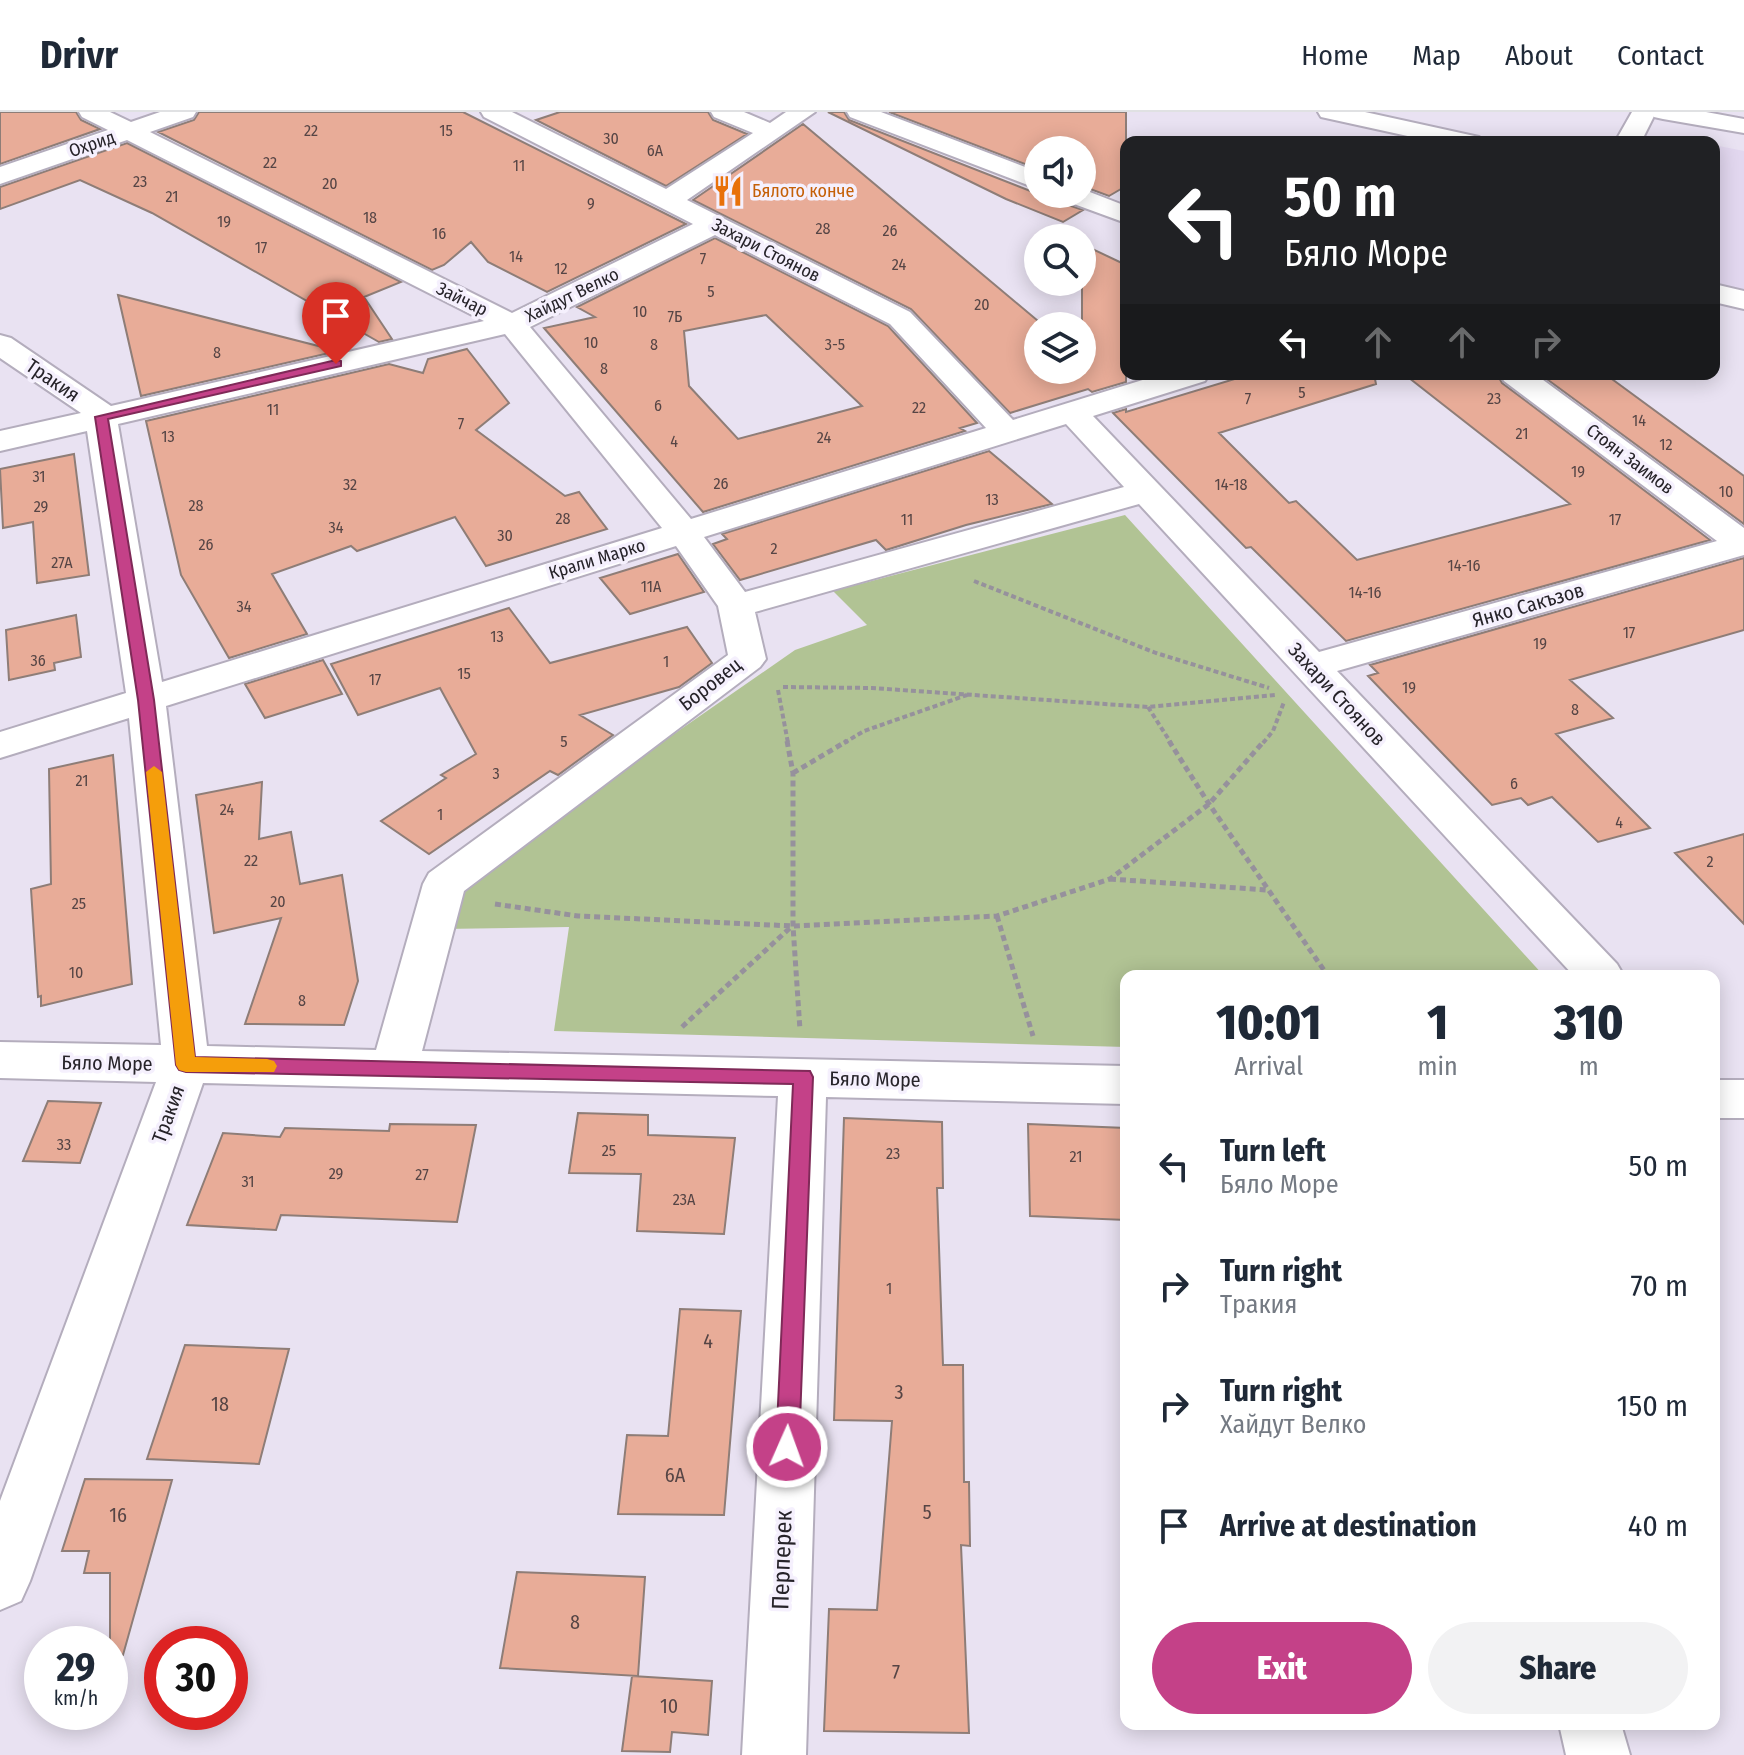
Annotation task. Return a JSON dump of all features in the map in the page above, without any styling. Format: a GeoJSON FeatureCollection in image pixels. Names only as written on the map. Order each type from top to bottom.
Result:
{"type":"FeatureCollection","features":[{"type":"Feature","properties":{"kind":"street","name":"Зайчар"},"geometry":{"type":"LineString","coordinates":[[91,112],[125,132],[512,324],[683,532],[736,606]]}},
{"type":"Feature","properties":{"kind":"street","name":"Охрид"},"geometry":{"type":"LineString","coordinates":[[0,176],[184,112]]}},
{"type":"Feature","properties":{"kind":"street","name":"Захари Стоянов"},"geometry":{"type":"LineString","coordinates":[[493,112],[900,318],[1007,432]]}},
{"type":"Feature","properties":{"kind":"street"},"geometry":{"type":"LineString","coordinates":[[723,112],[771,132]]}},
{"type":"Feature","properties":{"kind":"street"},"geometry":{"type":"LineString","coordinates":[[668,200],[803,112]]}},
{"type":"Feature","properties":{"kind":"street"},"geometry":{"type":"LineString","coordinates":[[859,112],[1024,176]]}},
{"type":"Feature","properties":{"kind":"street"},"geometry":{"type":"LineString","coordinates":[[1330,112],[1442,136]]}},
{"type":"Feature","properties":{"kind":"street"},"geometry":{"type":"LineString","coordinates":[[1631,136],[1644,112]]}},
{"type":"Feature","properties":{"kind":"street"},"geometry":{"type":"LineString","coordinates":[[1663,112],[1744,126]]}},
{"type":"Feature","properties":{"kind":"street"},"geometry":{"type":"LineString","coordinates":[[1096,203],[1120,213]]}},
{"type":"Feature","properties":{"kind":"street","name":"Хайдут Велко"},"geometry":{"type":"LineString","coordinates":[[0,441],[512,324],[715,224]]}},
{"type":"Feature","properties":{"kind":"street"},"geometry":{"type":"LineString","coordinates":[[1720,294],[1744,300]]}},
{"type":"Feature","properties":{"kind":"street","name":"Тракия"},"geometry":{"type":"LineString","coordinates":[[0,344],[99,411],[101,417],[146,700],[186,1065],[0,1581]]}},
{"type":"Feature","properties":{"kind":"street","name":"Крали Марко"},"geometry":{"type":"LineString","coordinates":[[0,745],[1175,380]]}},
{"type":"Feature","properties":{"kind":"street","name":"Стоян Заимов"},"geometry":{"type":"LineString","coordinates":[[1523,380],[1744,544]]}},
{"type":"Feature","properties":{"kind":"street","name":"Захари Стоянов"},"geometry":{"type":"LineString","coordinates":[[1072,412],[1148,491],[1299,680],[1595,970]]}},
{"type":"Feature","properties":{"kind":"street"},"geometry":{"type":"LineString","coordinates":[[736,606],[1148,491]]}},
{"type":"Feature","properties":{"kind":"street","name":"Янко Сакъзов"},"geometry":{"type":"LineString","coordinates":[[1299,680],[1744,544]]}},
{"type":"Feature","properties":{"kind":"street","name":"Боровец"},"geometry":{"type":"LineString","coordinates":[[444,884],[747,659],[736,606]]}},
{"type":"Feature","properties":{"kind":"street"},"geometry":{"type":"LineString","coordinates":[[394,1069],[444,884]]}},
{"type":"Feature","properties":{"kind":"street","name":"Бяло Море"},"geometry":{"type":"LineString","coordinates":[[0,1060],[1120,1085]]}},
{"type":"Feature","properties":{"kind":"street","name":"Перперек"},"geometry":{"type":"LineString","coordinates":[[774,1755],[803,1077]]}},
{"type":"Feature","properties":{"kind":"street"},"geometry":{"type":"LineString","coordinates":[[1592,1730],[1598,1755]]}},
{"type":"Feature","properties":{"kind":"path"},"geometry":{"type":"LineString","coordinates":[[924,555],[933,565],[1156,653],[1299,680]]}},
{"type":"Feature","properties":{"kind":"path"},"geometry":{"type":"LineString","coordinates":[[803,1077],[793,926],[793,773],[778,687],[872,688],[1148,707],[1299,680]]}},
{"type":"Feature","properties":{"kind":"path"},"geometry":{"type":"LineString","coordinates":[[444,884],[478,902],[578,916],[793,926],[997,916],[1110,879],[1209,804],[1273,731],[1299,680]]}},
{"type":"Feature","properties":{"kind":"path"},"geometry":{"type":"LineString","coordinates":[[793,773],[864,731],[971,694]]}},
{"type":"Feature","properties":{"kind":"path"},"geometry":{"type":"LineString","coordinates":[[1148,707],[1209,804],[1324,970]]}},
{"type":"Feature","properties":{"kind":"path"},"geometry":{"type":"LineString","coordinates":[[1110,879],[1268,890]]}},
{"type":"Feature","properties":{"kind":"path"},"geometry":{"type":"LineString","coordinates":[[997,916],[1046,1083]]}},
{"type":"Feature","properties":{"kind":"path"},"geometry":{"type":"LineString","coordinates":[[714,997],[793,926]]}},
{"type":"Feature","properties":{"kind":"shaded area"},"geometry":{"type":"Polygon","coordinates":[[[1720,146],[1744,151],[1744,290],[1720,285],[1720,146]]]}},
{"type":"Feature","properties":{"kind":"green space"},"geometry":{"type":"Polygon","coordinates":[[[1125,515],[1539,970],[1120,970],[1120,1047],[554,1031],[569,927],[442,929],[452,888],[795,650],[867,625],[833,591],[1125,515]]]}},
{"type":"Feature","properties":{"kind":"building"},"geometry":{"type":"Polygon","coordinates":[[[0,112],[76,112],[81,120],[100,129],[0,164],[0,112]]]}},
{"type":"Feature","properties":{"kind":"building"},"geometry":{"type":"Polygon","coordinates":[[[199,112],[463,112],[686,224],[547,292],[488,262],[471,242],[444,265],[432,270],[158,132],[194,120],[199,112]]]}},
{"type":"Feature","properties":{"kind":"building"},"geometry":{"type":"Polygon","coordinates":[[[560,112],[708,112],[713,120],[747,134],[666,186],[536,120],[560,112]]]}},
{"type":"Feature","properties":{"kind":"building"},"geometry":{"type":"Polygon","coordinates":[[[828,112],[844,112],[849,120],[1024,189],[1024,206],[828,112]]]}},
{"type":"Feature","properties":{"kind":"building"},"geometry":{"type":"Polygon","coordinates":[[[889,112],[1126,112],[1126,136],[1120,136],[1120,190],[1109,196],[1096,191],[1096,136],[1024,136],[1024,164],[889,112]]]}},
{"type":"Feature","properties":{"kind":"building"},"geometry":{"type":"Polygon","coordinates":[[[803,124],[1027,312],[1024,312],[1024,384],[1096,384],[1096,312],[1082,312],[1082,296],[1096,296],[1096,251],[1120,262],[1120,380],[1126,382],[1092,392],[1088,389],[1010,413],[911,309],[693,200],[803,124]]]}},
{"type":"Feature","properties":{"kind":"building"},"geometry":{"type":"Polygon","coordinates":[[[127,143],[401,282],[364,297],[392,339],[379,342],[152,213],[80,180],[0,209],[0,187],[127,143]]]}},
{"type":"Feature","properties":{"kind":"building"},"geometry":{"type":"Polygon","coordinates":[[[1028,208],[1083,210],[1063,222],[1028,208]]]}},
{"type":"Feature","properties":{"kind":"building"},"geometry":{"type":"Polygon","coordinates":[[[715,238],[888,326],[977,423],[960,428],[965,431],[703,512],[544,328],[595,317],[577,307],[715,238]],[[766,315],[684,331],[689,386],[738,439],[862,406],[766,315]]]}},
{"type":"Feature","properties":{"kind":"building"},"geometry":{"type":"Polygon","coordinates":[[[118,295],[338,351],[141,396],[118,295]]]}},
{"type":"Feature","properties":{"kind":"building"},"geometry":{"type":"Polygon","coordinates":[[[467,349],[509,403],[476,430],[565,496],[579,492],[607,529],[486,566],[455,517],[357,551],[351,546],[272,574],[307,634],[229,658],[181,575],[146,421],[389,364],[423,373],[428,359],[467,349]]]}},
{"type":"Feature","properties":{"kind":"building"},"geometry":{"type":"Polygon","coordinates":[[[1231,380],[1375,380],[1376,384],[1219,433],[1289,503],[1296,501],[1357,560],[1570,504],[1412,380],[1500,380],[1710,540],[1346,641],[1251,547],[1246,548],[1113,413],[1126,409],[1126,412],[1231,380]]]}},
{"type":"Feature","properties":{"kind":"building"},"geometry":{"type":"Polygon","coordinates":[[[1548,380],[1613,380],[1744,476],[1744,524],[1548,380]]]}},
{"type":"Feature","properties":{"kind":"building"},"geometry":{"type":"Polygon","coordinates":[[[989,451],[1052,504],[966,525],[886,550],[876,540],[740,580],[713,544],[727,539],[722,534],[989,451]]]}},
{"type":"Feature","properties":{"kind":"building"},"geometry":{"type":"Polygon","coordinates":[[[74,454],[89,575],[37,583],[33,522],[3,528],[0,469],[74,454]]]}},
{"type":"Feature","properties":{"kind":"building"},"geometry":{"type":"Polygon","coordinates":[[[678,554],[704,592],[630,614],[600,578],[678,554]]]}},
{"type":"Feature","properties":{"kind":"building"},"geometry":{"type":"Polygon","coordinates":[[[1744,558],[1744,630],[1570,680],[1613,718],[1556,734],[1650,828],[1598,842],[1552,797],[1528,805],[1521,798],[1492,805],[1368,676],[1378,673],[1370,665],[1744,558]]]}},
{"type":"Feature","properties":{"kind":"building"},"geometry":{"type":"Polygon","coordinates":[[[509,608],[550,663],[687,627],[712,663],[679,687],[580,715],[613,735],[558,775],[550,771],[429,854],[381,821],[446,778],[441,775],[476,754],[440,688],[358,715],[331,664],[509,608]]]}},
{"type":"Feature","properties":{"kind":"building"},"geometry":{"type":"Polygon","coordinates":[[[76,615],[81,657],[54,663],[55,670],[9,680],[6,630],[76,615]]]}},
{"type":"Feature","properties":{"kind":"building"},"geometry":{"type":"Polygon","coordinates":[[[323,660],[342,694],[265,718],[245,684],[323,660]]]}},
{"type":"Feature","properties":{"kind":"building"},"geometry":{"type":"Polygon","coordinates":[[[113,755],[132,984],[41,1006],[31,889],[51,884],[49,769],[113,755]]]}},
{"type":"Feature","properties":{"kind":"building"},"geometry":{"type":"Polygon","coordinates":[[[262,782],[259,839],[291,832],[300,884],[342,875],[358,981],[344,1025],[245,1024],[281,918],[214,933],[196,795],[262,782]]]}},
{"type":"Feature","properties":{"kind":"building"},"geometry":{"type":"Polygon","coordinates":[[[1744,834],[1744,924],[1675,853],[1744,834]]]}},
{"type":"Feature","properties":{"kind":"building"},"geometry":{"type":"Polygon","coordinates":[[[48,1101],[101,1103],[80,1163],[23,1161],[48,1101]]]}},
{"type":"Feature","properties":{"kind":"building"},"geometry":{"type":"Polygon","coordinates":[[[578,1113],[648,1115],[648,1135],[735,1138],[724,1234],[637,1231],[641,1174],[569,1173],[578,1113]]]}},
{"type":"Feature","properties":{"kind":"building"},"geometry":{"type":"Polygon","coordinates":[[[844,1118],[942,1122],[943,1188],[937,1188],[943,1365],[963,1365],[964,1482],[969,1482],[970,1546],[961,1545],[969,1733],[824,1731],[829,1609],[877,1610],[892,1421],[834,1420],[844,1118]]]}},
{"type":"Feature","properties":{"kind":"building"},"geometry":{"type":"Polygon","coordinates":[[[390,1124],[476,1125],[457,1222],[281,1215],[276,1230],[187,1225],[223,1133],[280,1137],[285,1128],[389,1131],[390,1124]]]}},
{"type":"Feature","properties":{"kind":"building"},"geometry":{"type":"Polygon","coordinates":[[[1028,1124],[1120,1128],[1120,1220],[1030,1216],[1028,1124]]]}},
{"type":"Feature","properties":{"kind":"building"},"geometry":{"type":"Polygon","coordinates":[[[680,1309],[741,1311],[724,1515],[618,1514],[627,1435],[668,1436],[680,1309]]]}},
{"type":"Feature","properties":{"kind":"building"},"geometry":{"type":"Polygon","coordinates":[[[185,1345],[289,1349],[259,1464],[147,1459],[185,1345]]]}},
{"type":"Feature","properties":{"kind":"building"},"geometry":{"type":"Polygon","coordinates":[[[85,1479],[172,1480],[128,1637],[128,1626],[110,1626],[110,1573],[84,1573],[89,1551],[62,1551],[85,1479]]]}},
{"type":"Feature","properties":{"kind":"building"},"geometry":{"type":"Polygon","coordinates":[[[517,1572],[645,1577],[638,1676],[500,1668],[517,1572]]]}},
{"type":"Feature","properties":{"kind":"building"},"geometry":{"type":"Polygon","coordinates":[[[632,1676],[712,1681],[708,1735],[672,1732],[670,1752],[622,1751],[632,1676]]]}},
{"type":"Feature","properties":{"kind":"slow traffic"},"geometry":{"type":"LineString","coordinates":[[154,772],[186,1065],[267,1066]]}},
{"type":"Feature","properties":{"kind":"place","name":"Бялото конче"},"geometry":{"type":"Point","coordinates":[728,191]}},
{"type":"Feature","properties":{"kind":"route"},"geometry":{"type":"LineString","coordinates":[[336,364],[101,417],[146,700],[186,1065],[803,1077],[787,1447]]}}]}
